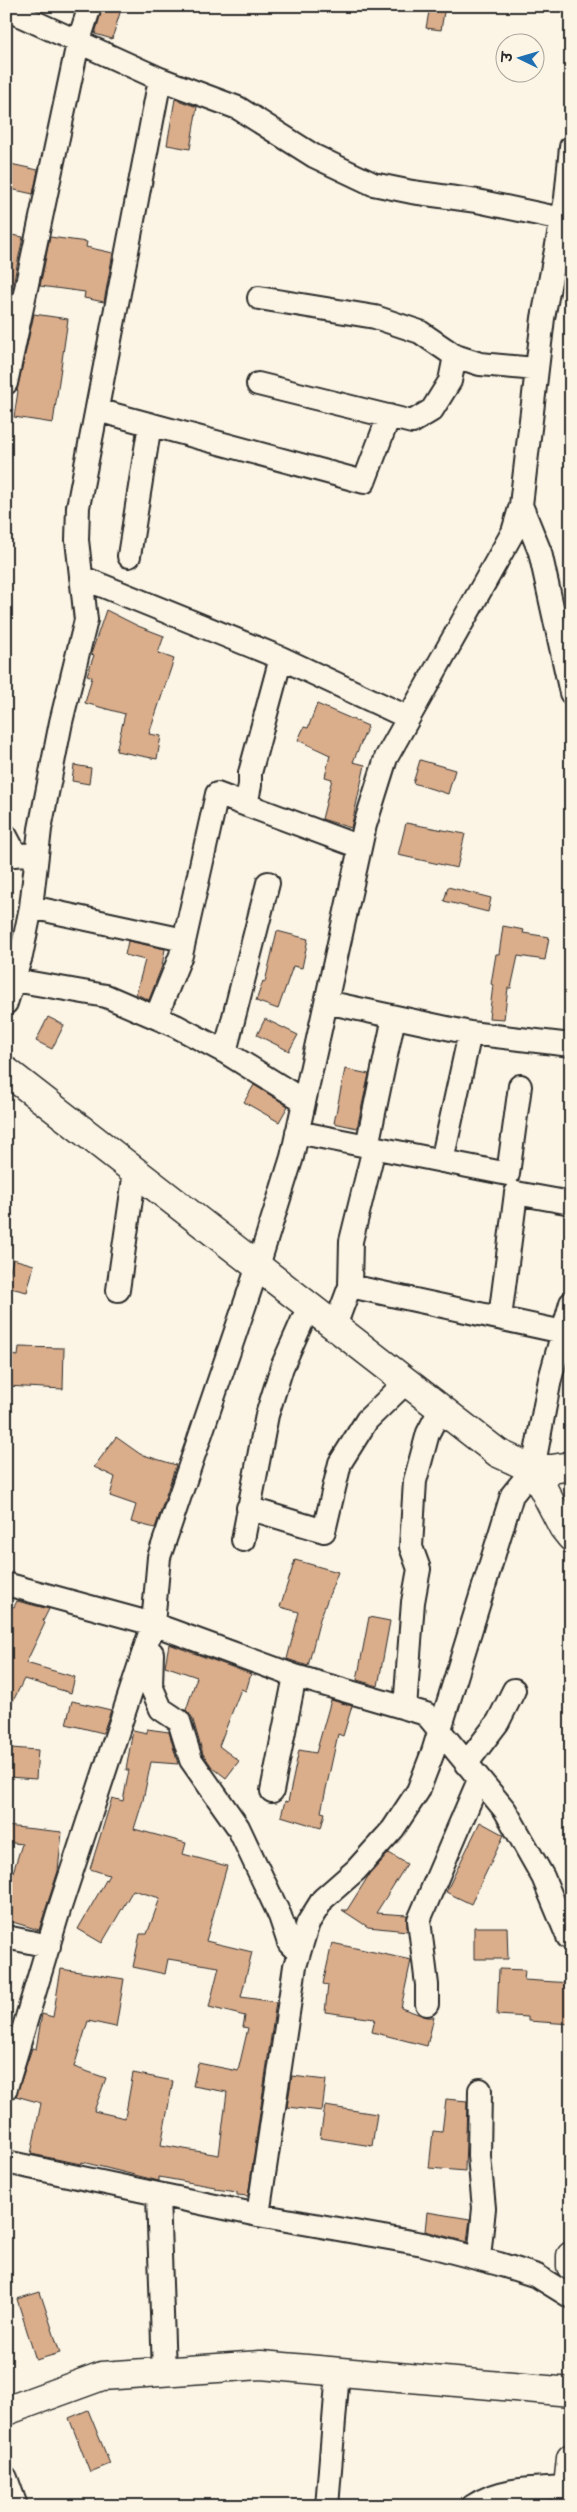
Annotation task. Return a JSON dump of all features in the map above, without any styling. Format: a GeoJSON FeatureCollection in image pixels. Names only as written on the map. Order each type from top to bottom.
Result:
{"type":"FeatureCollection","features":[{"type":"Feature","properties":{"kind":"main road"},"geometry":{"type":"LineString","coordinates":[[6,1070],[498,1453],[533,1469],[571,1466]]}},
{"type":"Feature","properties":{"kind":"main road"},"geometry":{"type":"LineString","coordinates":[[533,1469],[563,1527],[571,1537]]}},
{"type":"Feature","properties":{"kind":"main road"},"geometry":{"type":"LineString","coordinates":[[571,2256],[571,2266]]}},
{"type":"Feature","properties":{"kind":"main road"},"geometry":{"type":"LineString","coordinates":[[6,2411],[102,2376],[261,2365],[571,2392]]}},
{"type":"Feature","properties":{"kind":"main road"},"geometry":{"type":"LineString","coordinates":[[567,2496],[571,2458]]}},
{"type":"Feature","properties":{"kind":"street"},"geometry":{"type":"LineString","coordinates":[[6,383],[78,43],[90,6]]}},
{"type":"Feature","properties":{"kind":"street"},"geometry":{"type":"LineString","coordinates":[[6,9],[160,79],[238,108],[314,156],[373,184],[412,192],[477,201],[566,205]]}},
{"type":"Feature","properties":{"kind":"street"},"geometry":{"type":"LineString","coordinates":[[6,1004],[14,980],[31,906],[16,850],[61,722],[86,620],[77,540],[78,507],[160,79]]}},
{"type":"Feature","properties":{"kind":"street"},"geometry":{"type":"LineString","coordinates":[[299,1953],[289,1944],[280,1916],[238,1827],[191,1760],[178,1722],[160,1709],[151,1686],[153,1624],[159,1557],[258,1266],[297,1132],[360,847],[386,758],[407,717],[513,532],[521,505],[543,318],[566,205],[571,147]]}},
{"type":"Feature","properties":{"kind":"street"},"geometry":{"type":"LineString","coordinates":[[259,298],[374,317],[420,332],[455,356],[480,364],[536,369]]}},
{"type":"Feature","properties":{"kind":"street"},"geometry":{"type":"LineString","coordinates":[[258,384],[412,422],[432,410],[450,381],[455,356]]}},
{"type":"Feature","properties":{"kind":"street"},"geometry":{"type":"LineString","coordinates":[[97,410],[364,482],[389,416]]}},
{"type":"Feature","properties":{"kind":"street"},"geometry":{"type":"LineString","coordinates":[[129,556],[150,424]]}},
{"type":"Feature","properties":{"kind":"street"},"geometry":{"type":"LineString","coordinates":[[521,505],[561,604],[571,693]]}},
{"type":"Feature","properties":{"kind":"street"},"geometry":{"type":"LineString","coordinates":[[81,577],[281,658],[407,717]]}},
{"type":"Feature","properties":{"kind":"street"},"geometry":{"type":"LineString","coordinates":[[246,805],[250,774],[281,658]]}},
{"type":"Feature","properties":{"kind":"street"},"geometry":{"type":"LineString","coordinates":[[156,1018],[181,955],[217,794],[360,847]]}},
{"type":"Feature","properties":{"kind":"street"},"geometry":{"type":"LineString","coordinates":[[225,1052],[268,884]]}},
{"type":"Feature","properties":{"kind":"street"},"geometry":{"type":"LineString","coordinates":[[31,906],[184,940]]}},
{"type":"Feature","properties":{"kind":"street"},"geometry":{"type":"LineString","coordinates":[[14,980],[106,996],[225,1052],[304,1100]]}},
{"type":"Feature","properties":{"kind":"street"},"geometry":{"type":"LineString","coordinates":[[326,1002],[470,1033],[571,1045]]}},
{"type":"Feature","properties":{"kind":"street"},"geometry":{"type":"LineString","coordinates":[[335,1326],[350,1286],[351,1241],[371,1147],[394,1016]]}},
{"type":"Feature","properties":{"kind":"street"},"geometry":{"type":"LineString","coordinates":[[442,1161],[470,1033]]}},
{"type":"Feature","properties":{"kind":"street"},"geometry":{"type":"LineString","coordinates":[[297,1132],[508,1174],[520,1086]]}},
{"type":"Feature","properties":{"kind":"street"},"geometry":{"type":"LineString","coordinates":[[118,1290],[135,1171]]}},
{"type":"Feature","properties":{"kind":"street"},"geometry":{"type":"LineString","coordinates":[[500,1318],[516,1193],[571,1203]]}},
{"type":"Feature","properties":{"kind":"street"},"geometry":{"type":"LineString","coordinates":[[350,1286],[563,1332]]}},
{"type":"Feature","properties":{"kind":"street"},"geometry":{"type":"LineString","coordinates":[[258,2215],[295,1966],[308,1923],[323,1899],[356,1870],[393,1829],[418,1791],[439,1732],[512,1495],[533,1469],[550,1379],[571,1303]]}},
{"type":"Feature","properties":{"kind":"street"},"geometry":{"type":"LineString","coordinates":[[243,1540],[248,1508],[272,1399],[282,1367],[309,1306]]}},
{"type":"Feature","properties":{"kind":"street"},"geometry":{"type":"LineString","coordinates":[[248,1508],[324,1531],[340,1462],[367,1420],[406,1382]]}},
{"type":"Feature","properties":{"kind":"street"},"geometry":{"type":"LineString","coordinates":[[405,1708],[413,1602],[419,1569],[411,1547],[415,1482],[428,1433],[441,1408]]}},
{"type":"Feature","properties":{"kind":"street"},"geometry":{"type":"LineString","coordinates":[[6,1584],[153,1624],[295,1676],[426,1714],[505,1810],[543,1877],[568,1937],[571,1938]]}},
{"type":"Feature","properties":{"kind":"street"},"geometry":{"type":"LineString","coordinates":[[6,2088],[49,1946],[153,1624]]}},
{"type":"Feature","properties":{"kind":"street"},"geometry":{"type":"LineString","coordinates":[[272,1791],[295,1676]]}},
{"type":"Feature","properties":{"kind":"street"},"geometry":{"type":"LineString","coordinates":[[427,2004],[427,1985],[419,1920],[473,1772],[514,1690]]}},
{"type":"Feature","properties":{"kind":"street"},"geometry":{"type":"LineString","coordinates":[[6,1936],[49,1946]]}},
{"type":"Feature","properties":{"kind":"street"},"geometry":{"type":"LineString","coordinates":[[479,2258],[484,2208],[478,2156],[480,2090]]}},
{"type":"Feature","properties":{"kind":"street"},"geometry":{"type":"LineString","coordinates":[[6,2162],[258,2215],[422,2244],[479,2258],[537,2276],[571,2298]]}},
{"type":"Feature","properties":{"kind":"street"},"geometry":{"type":"LineString","coordinates":[[158,2195],[164,2372]]}},
{"type":"Feature","properties":{"kind":"street"},"geometry":{"type":"LineString","coordinates":[[327,2506],[338,2372]]}},
{"type":"Feature","properties":{"kind":"street"},"geometry":{"type":"LineString","coordinates":[[6,2478],[16,2506]]}},
{"type":"Feature","properties":{"kind":"street"},"geometry":{"type":"LineString","coordinates":[[473,2506],[487,2496],[510,2490],[567,2496]]}},
{"type":"Feature","properties":{"kind":"building"},"geometry":{"type":"Polygon","coordinates":[[[103,6],[122,6],[112,39],[95,34],[103,6]]]}},
{"type":"Feature","properties":{"kind":"building"},"geometry":{"type":"Polygon","coordinates":[[[430,6],[445,6],[441,30],[426,28],[430,6]]]}},
{"type":"Feature","properties":{"kind":"building"},"geometry":{"type":"Polygon","coordinates":[[[175,99],[197,107],[190,149],[167,145],[175,99]]]}},
{"type":"Feature","properties":{"kind":"building"},"geometry":{"type":"Polygon","coordinates":[[[6,163],[38,170],[33,194],[6,188],[6,163]]]}},
{"type":"Feature","properties":{"kind":"building"},"geometry":{"type":"Polygon","coordinates":[[[6,234],[23,237],[6,318],[6,234]]]}},
{"type":"Feature","properties":{"kind":"building"},"geometry":{"type":"Polygon","coordinates":[[[50,237],[87,242],[86,247],[113,253],[104,302],[84,298],[85,292],[40,286],[50,237]]]}},
{"type":"Feature","properties":{"kind":"building"},"geometry":{"type":"Polygon","coordinates":[[[34,314],[68,319],[53,423],[14,417],[17,390],[34,314]]]}},
{"type":"Feature","properties":{"kind":"building"},"geometry":{"type":"Polygon","coordinates":[[[106,610],[138,626],[164,636],[158,653],[174,659],[149,734],[161,736],[157,759],[116,751],[125,714],[85,703],[92,677],[87,675],[94,655],[91,654],[106,610]]]}},
{"type":"Feature","properties":{"kind":"building"},"geometry":{"type":"Polygon","coordinates":[[[317,704],[368,726],[353,762],[365,765],[351,828],[322,819],[332,779],[325,777],[330,755],[298,740],[304,727],[308,728],[317,704]]]}},
{"type":"Feature","properties":{"kind":"building"},"geometry":{"type":"Polygon","coordinates":[[[420,760],[455,770],[448,794],[413,783],[420,760]]]}},
{"type":"Feature","properties":{"kind":"building"},"geometry":{"type":"Polygon","coordinates":[[[74,765],[91,768],[89,784],[72,781],[74,765]]]}},
{"type":"Feature","properties":{"kind":"building"},"geometry":{"type":"Polygon","coordinates":[[[406,823],[465,834],[457,868],[398,855],[406,823]]]}},
{"type":"Feature","properties":{"kind":"building"},"geometry":{"type":"Polygon","coordinates":[[[448,887],[491,898],[488,912],[444,901],[448,887]]]}},
{"type":"Feature","properties":{"kind":"building"},"geometry":{"type":"Polygon","coordinates":[[[503,926],[524,930],[523,933],[549,937],[545,960],[518,956],[511,988],[508,988],[504,1019],[489,1018],[493,985],[491,984],[496,954],[499,954],[503,926]]]}},
{"type":"Feature","properties":{"kind":"building"},"geometry":{"type":"Polygon","coordinates":[[[277,931],[308,939],[302,968],[293,966],[278,1009],[256,1001],[263,981],[265,982],[277,931]]]}},
{"type":"Feature","properties":{"kind":"building"},"geometry":{"type":"Polygon","coordinates":[[[128,941],[165,949],[162,966],[149,1000],[136,994],[145,960],[125,955],[128,941]]]}},
{"type":"Feature","properties":{"kind":"building"},"geometry":{"type":"Polygon","coordinates":[[[48,1017],[64,1025],[52,1049],[36,1041],[48,1017]]]}},
{"type":"Feature","properties":{"kind":"building"},"geometry":{"type":"Polygon","coordinates":[[[265,1019],[298,1035],[289,1051],[257,1035],[265,1019]]]}},
{"type":"Feature","properties":{"kind":"building"},"geometry":{"type":"Polygon","coordinates":[[[345,1069],[369,1074],[357,1128],[334,1123],[345,1069]]]}},
{"type":"Feature","properties":{"kind":"building"},"geometry":{"type":"Polygon","coordinates":[[[254,1085],[288,1106],[279,1122],[244,1102],[254,1085]]]}},
{"type":"Feature","properties":{"kind":"building"},"geometry":{"type":"Polygon","coordinates":[[[13,1259],[34,1265],[27,1292],[6,1287],[13,1259]]]}},
{"type":"Feature","properties":{"kind":"building"},"geometry":{"type":"Polygon","coordinates":[[[19,1347],[64,1348],[63,1389],[6,1386],[6,1354],[18,1356],[19,1347]]]}},
{"type":"Feature","properties":{"kind":"building"},"geometry":{"type":"Polygon","coordinates":[[[116,1437],[140,1454],[176,1465],[155,1528],[131,1522],[136,1505],[110,1496],[115,1477],[94,1467],[116,1437]]]}},
{"type":"Feature","properties":{"kind":"building"},"geometry":{"type":"Polygon","coordinates":[[[295,1560],[338,1572],[320,1619],[308,1666],[287,1659],[299,1612],[280,1607],[295,1560]]]}},
{"type":"Feature","properties":{"kind":"building"},"geometry":{"type":"Polygon","coordinates":[[[17,1601],[49,1609],[43,1621],[45,1623],[26,1663],[75,1677],[71,1693],[24,1679],[6,1715],[6,1615],[10,1606],[14,1607],[17,1601]]]}},
{"type":"Feature","properties":{"kind":"building"},"geometry":{"type":"Polygon","coordinates":[[[369,1617],[390,1621],[378,1686],[357,1680],[369,1617]]]}},
{"type":"Feature","properties":{"kind":"building"},"geometry":{"type":"Polygon","coordinates":[[[169,1644],[251,1674],[246,1691],[241,1689],[219,1746],[239,1761],[226,1778],[212,1767],[203,1754],[192,1717],[186,1710],[197,1677],[165,1666],[169,1644]]]}},
{"type":"Feature","properties":{"kind":"building"},"geometry":{"type":"Polygon","coordinates":[[[331,1700],[352,1706],[343,1736],[338,1734],[321,1812],[325,1813],[321,1828],[281,1816],[285,1801],[288,1802],[299,1750],[316,1753],[331,1700]]]}},
{"type":"Feature","properties":{"kind":"building"},"geometry":{"type":"Polygon","coordinates":[[[72,1701],[111,1710],[103,1733],[66,1724],[72,1701]]]}},
{"type":"Feature","properties":{"kind":"building"},"geometry":{"type":"Polygon","coordinates":[[[147,1729],[169,1732],[178,1764],[151,1762],[143,1800],[134,1829],[186,1843],[183,1854],[227,1866],[206,1941],[252,1952],[241,1997],[276,2002],[248,2196],[237,2195],[237,2192],[215,2189],[215,2187],[159,2177],[159,2181],[82,2162],[81,2164],[31,2154],[41,2103],[16,2096],[32,2048],[36,2049],[42,2014],[53,2017],[61,1969],[124,1979],[116,2027],[88,2021],[74,2067],[106,2078],[94,2111],[125,2118],[133,2073],[173,2081],[161,2145],[219,2155],[227,2092],[193,2086],[198,2063],[238,2071],[248,2028],[243,2027],[245,2016],[209,2007],[219,1967],[168,1959],[165,1974],[133,1967],[140,1934],[147,1934],[160,1898],[133,1890],[102,1943],[78,1929],[109,1875],[90,1869],[112,1798],[123,1801],[129,1770],[126,1770],[133,1730],[147,1733],[147,1729]]]}},
{"type":"Feature","properties":{"kind":"building"},"geometry":{"type":"Polygon","coordinates":[[[11,1748],[38,1750],[36,1779],[9,1777],[11,1748]]]}},
{"type":"Feature","properties":{"kind":"building"},"geometry":{"type":"Polygon","coordinates":[[[480,1822],[504,1835],[471,1904],[446,1892],[480,1822]]]}},
{"type":"Feature","properties":{"kind":"building"},"geometry":{"type":"Polygon","coordinates":[[[6,1826],[62,1832],[58,1871],[39,1930],[6,1920],[6,1894],[22,1844],[6,1842],[6,1826]]]}},
{"type":"Feature","properties":{"kind":"building"},"geometry":{"type":"Polygon","coordinates":[[[389,1853],[407,1864],[376,1913],[407,1915],[407,1931],[368,1927],[342,1910],[347,1910],[369,1875],[389,1853]]]}},
{"type":"Feature","properties":{"kind":"building"},"geometry":{"type":"Polygon","coordinates":[[[474,1927],[507,1927],[508,1959],[474,1959],[474,1927]]]}},
{"type":"Feature","properties":{"kind":"building"},"geometry":{"type":"Polygon","coordinates":[[[332,1943],[411,1960],[401,2008],[427,2017],[434,2017],[427,2046],[372,2032],[375,2019],[325,2012],[328,1985],[323,1984],[332,1943]]]}},
{"type":"Feature","properties":{"kind":"building"},"geometry":{"type":"Polygon","coordinates":[[[499,1969],[525,1970],[524,1980],[571,1983],[571,2024],[528,2021],[528,2017],[497,2015],[499,1969]]]}},
{"type":"Feature","properties":{"kind":"building"},"geometry":{"type":"Polygon","coordinates":[[[292,2076],[326,2080],[322,2111],[287,2107],[292,2076]]]}},
{"type":"Feature","properties":{"kind":"building"},"geometry":{"type":"Polygon","coordinates":[[[446,2099],[467,2101],[465,2171],[429,2168],[433,2131],[442,2132],[446,2099]]]}},
{"type":"Feature","properties":{"kind":"building"},"geometry":{"type":"Polygon","coordinates":[[[325,2106],[377,2114],[372,2146],[320,2138],[325,2106]]]}},
{"type":"Feature","properties":{"kind":"building"},"geometry":{"type":"Polygon","coordinates":[[[427,2212],[470,2219],[467,2242],[425,2231],[427,2212]]]}},
{"type":"Feature","properties":{"kind":"building"},"geometry":{"type":"Polygon","coordinates":[[[40,2292],[60,2353],[36,2360],[17,2299],[40,2292]]]}},
{"type":"Feature","properties":{"kind":"building"},"geometry":{"type":"Polygon","coordinates":[[[88,2410],[110,2464],[90,2472],[69,2418],[88,2410]]]}}]}
